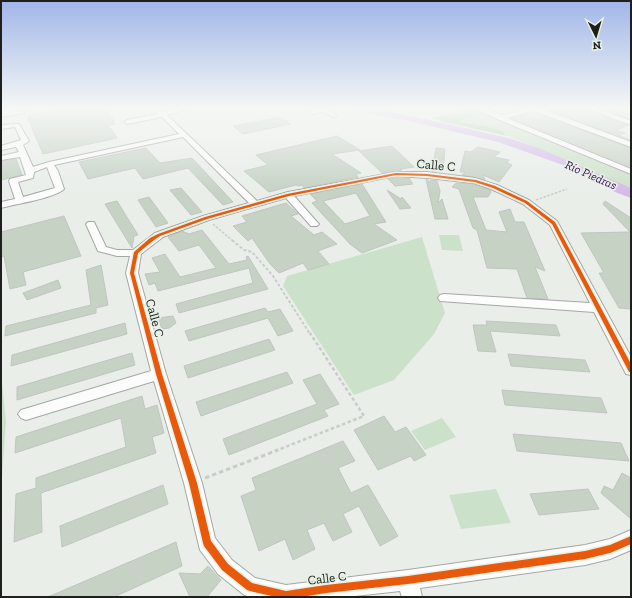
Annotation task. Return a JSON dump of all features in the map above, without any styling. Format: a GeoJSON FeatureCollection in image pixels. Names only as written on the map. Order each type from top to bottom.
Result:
{"type":"FeatureCollection","features":[{"type":"Feature","properties":{"kind":"street"},"geometry":{"type":"LineString","coordinates":[[1,158],[21,148],[25,141],[23,137]]}},
{"type":"Feature","properties":{"kind":"street"},"geometry":{"type":"LineString","coordinates":[[30,171],[49,164],[93,152],[170,137]]}},
{"type":"Feature","properties":{"kind":"street"},"geometry":{"type":"LineString","coordinates":[[186,137],[254,203]]}},
{"type":"Feature","properties":{"kind":"street"},"geometry":{"type":"LineString","coordinates":[[546,137],[631,172]]}},
{"type":"Feature","properties":{"kind":"street"},"geometry":{"type":"LineString","coordinates":[[609,137],[631,145]]}},
{"type":"Feature","properties":{"kind":"street"},"geometry":{"type":"LineString","coordinates":[[143,140],[152,141]]}},
{"type":"Feature","properties":{"kind":"street"},"geometry":{"type":"LineString","coordinates":[[1,149],[21,148]]}},
{"type":"Feature","properties":{"kind":"street"},"geometry":{"type":"LineString","coordinates":[[20,201],[10,181],[30,176],[30,171],[21,148]]}},
{"type":"Feature","properties":{"kind":"street"},"geometry":{"type":"LineString","coordinates":[[1,205],[60,189],[49,164]]}},
{"type":"Feature","properties":{"kind":"street","name":"Calle C"},"geometry":{"type":"LineString","coordinates":[[631,370],[554,223],[527,203],[494,187],[476,181],[414,174],[396,174],[288,195],[254,203],[159,235],[136,253],[132,273],[159,374],[193,483],[207,543],[225,567],[250,586],[286,595],[326,589],[410,589],[585,555],[610,549],[631,540]]}},
{"type":"Feature","properties":{"kind":"street"},"geometry":{"type":"LineString","coordinates":[[288,195],[314,224]]}},
{"type":"Feature","properties":{"kind":"street"},"geometry":{"type":"LineString","coordinates":[[91,224],[102,249],[117,253],[136,253]]}},
{"type":"Feature","properties":{"kind":"street"},"geometry":{"type":"LineString","coordinates":[[444,298],[599,308]]}},
{"type":"Feature","properties":{"kind":"street"},"geometry":{"type":"LineString","coordinates":[[26,414],[159,374]]}},
{"type":"Feature","properties":{"kind":"path"},"geometry":{"type":"LineString","coordinates":[[527,203],[567,189]]}},
{"type":"Feature","properties":{"kind":"path"},"geometry":{"type":"LineString","coordinates":[[193,483],[364,416],[273,276],[252,252],[244,250],[206,218]]}},
{"type":"Feature","properties":{"kind":"green space"},"geometry":{"type":"Polygon","coordinates":[[[511,137],[540,137],[631,175],[631,189],[511,137]]]}},
{"type":"Feature","properties":{"kind":"green space"},"geometry":{"type":"Polygon","coordinates":[[[439,235],[459,235],[463,251],[442,250],[439,235]]]}},
{"type":"Feature","properties":{"kind":"green space"},"geometry":{"type":"Polygon","coordinates":[[[422,237],[445,313],[434,334],[394,380],[354,395],[283,286],[287,276],[422,237]]]}},
{"type":"Feature","properties":{"kind":"green space"},"geometry":{"type":"Polygon","coordinates":[[[1,373],[6,421],[1,493],[1,373]]]}},
{"type":"Feature","properties":{"kind":"green space"},"geometry":{"type":"Polygon","coordinates":[[[442,418],[456,437],[425,450],[411,431],[442,418]]]}},
{"type":"Feature","properties":{"kind":"green space"},"geometry":{"type":"Polygon","coordinates":[[[496,489],[511,523],[461,529],[449,495],[496,489]]]}},
{"type":"Feature","properties":{"kind":"water","name":"Río Piedras"},"geometry":{"type":"Polygon","coordinates":[[[476,137],[503,137],[541,149],[631,188],[631,198],[615,192],[580,171],[498,142],[476,137]]]}},
{"type":"Feature","properties":{"kind":"building"},"geometry":{"type":"Polygon","coordinates":[[[36,137],[117,138],[43,154],[36,137]]]}},
{"type":"Feature","properties":{"kind":"building"},"geometry":{"type":"Polygon","coordinates":[[[338,137],[360,150],[332,154],[361,173],[356,174],[358,177],[304,188],[302,185],[296,185],[269,192],[244,171],[268,165],[256,155],[338,137]]]}},
{"type":"Feature","properties":{"kind":"building"},"geometry":{"type":"Polygon","coordinates":[[[558,137],[600,137],[631,148],[631,167],[558,137]]]}},
{"type":"Feature","properties":{"kind":"building"},"geometry":{"type":"Polygon","coordinates":[[[392,146],[414,167],[382,173],[359,151],[392,146]]]}},
{"type":"Feature","properties":{"kind":"building"},"geometry":{"type":"Polygon","coordinates":[[[478,147],[500,152],[494,157],[509,160],[507,163],[512,165],[499,182],[483,175],[485,180],[462,175],[465,172],[460,172],[465,151],[471,152],[478,147]]]}},
{"type":"Feature","properties":{"kind":"building"},"geometry":{"type":"Polygon","coordinates":[[[146,148],[160,163],[192,158],[233,202],[223,205],[188,168],[143,179],[135,168],[88,179],[79,162],[146,148]]]}},
{"type":"Feature","properties":{"kind":"building"},"geometry":{"type":"Polygon","coordinates":[[[436,148],[445,149],[443,170],[434,169],[435,171],[432,171],[436,148]]]}},
{"type":"Feature","properties":{"kind":"building"},"geometry":{"type":"Polygon","coordinates":[[[16,159],[22,175],[1,180],[1,161],[16,159]]]}},
{"type":"Feature","properties":{"kind":"building"},"geometry":{"type":"Polygon","coordinates":[[[409,178],[413,184],[395,186],[388,179],[409,178]]]}},
{"type":"Feature","properties":{"kind":"building"},"geometry":{"type":"Polygon","coordinates":[[[426,179],[430,182],[431,180],[437,181],[440,191],[438,203],[442,199],[448,219],[435,219],[426,179]]]}},
{"type":"Feature","properties":{"kind":"building"},"geometry":{"type":"Polygon","coordinates":[[[456,183],[474,184],[490,190],[491,192],[488,197],[473,197],[486,230],[507,232],[499,212],[510,209],[515,222],[524,222],[545,271],[535,267],[548,299],[527,298],[517,269],[487,268],[477,230],[473,228],[459,189],[452,187],[456,183]]]}},
{"type":"Feature","properties":{"kind":"building"},"geometry":{"type":"Polygon","coordinates":[[[362,184],[386,222],[374,224],[397,240],[362,253],[350,244],[312,203],[317,201],[310,194],[362,184]],[[356,193],[323,201],[345,224],[370,216],[356,193]]]}},
{"type":"Feature","properties":{"kind":"building"},"geometry":{"type":"Polygon","coordinates":[[[181,188],[202,212],[191,215],[170,190],[181,188]]]}},
{"type":"Feature","properties":{"kind":"building"},"geometry":{"type":"Polygon","coordinates":[[[387,190],[401,199],[402,197],[411,208],[400,209],[387,190]]]}},
{"type":"Feature","properties":{"kind":"building"},"geometry":{"type":"Polygon","coordinates":[[[149,197],[168,223],[156,227],[138,200],[149,197]]]}},
{"type":"Feature","properties":{"kind":"building"},"geometry":{"type":"Polygon","coordinates":[[[117,201],[138,235],[134,236],[132,248],[105,204],[117,201]]]}},
{"type":"Feature","properties":{"kind":"building"},"geometry":{"type":"Polygon","coordinates":[[[605,201],[631,218],[631,309],[619,308],[599,273],[604,273],[581,233],[630,232],[603,204],[605,201]]]}},
{"type":"Feature","properties":{"kind":"building"},"geometry":{"type":"Polygon","coordinates":[[[286,203],[298,214],[291,216],[314,235],[322,232],[337,244],[318,251],[329,264],[308,270],[303,263],[279,273],[270,264],[252,238],[248,241],[233,226],[247,222],[242,216],[286,203]]]}},
{"type":"Feature","properties":{"kind":"building"},"geometry":{"type":"Polygon","coordinates":[[[64,216],[81,256],[23,272],[26,285],[10,289],[4,256],[1,257],[1,232],[64,216]]]}},
{"type":"Feature","properties":{"kind":"building"},"geometry":{"type":"Polygon","coordinates":[[[202,230],[229,264],[247,260],[246,257],[248,256],[268,289],[179,313],[176,304],[253,283],[249,268],[158,291],[155,283],[149,285],[145,274],[160,272],[152,258],[165,254],[180,277],[216,268],[199,245],[179,251],[168,237],[182,231],[189,234],[202,230]]]}},
{"type":"Feature","properties":{"kind":"building"},"geometry":{"type":"Polygon","coordinates":[[[101,265],[108,305],[96,308],[96,313],[5,336],[6,326],[91,305],[86,270],[101,265]]]}},
{"type":"Feature","properties":{"kind":"building"},"geometry":{"type":"Polygon","coordinates":[[[58,280],[61,288],[27,300],[23,293],[58,280]]]}},
{"type":"Feature","properties":{"kind":"building"},"geometry":{"type":"Polygon","coordinates":[[[265,308],[268,312],[280,309],[293,331],[278,336],[268,318],[189,341],[185,331],[265,308]]]}},
{"type":"Feature","properties":{"kind":"building"},"geometry":{"type":"Polygon","coordinates":[[[173,316],[176,323],[169,328],[162,329],[158,318],[173,316]]]}},
{"type":"Feature","properties":{"kind":"building"},"geometry":{"type":"Polygon","coordinates":[[[486,321],[556,325],[560,336],[490,331],[496,352],[478,351],[473,325],[487,325],[486,321]]]}},
{"type":"Feature","properties":{"kind":"building"},"geometry":{"type":"Polygon","coordinates":[[[125,323],[127,334],[11,366],[12,355],[125,323]]]}},
{"type":"Feature","properties":{"kind":"building"},"geometry":{"type":"Polygon","coordinates":[[[269,339],[275,350],[188,378],[184,366],[269,339]]]}},
{"type":"Feature","properties":{"kind":"building"},"geometry":{"type":"Polygon","coordinates":[[[132,353],[135,365],[17,400],[17,387],[132,353]]]}},
{"type":"Feature","properties":{"kind":"building"},"geometry":{"type":"Polygon","coordinates":[[[508,354],[585,360],[590,372],[511,366],[508,354]]]}},
{"type":"Feature","properties":{"kind":"building"},"geometry":{"type":"Polygon","coordinates":[[[287,372],[293,383],[201,416],[196,402],[287,372]]]}},
{"type":"Feature","properties":{"kind":"building"},"geometry":{"type":"Polygon","coordinates":[[[320,374],[339,404],[324,410],[328,416],[229,455],[223,439],[317,404],[303,380],[320,374]]]}},
{"type":"Feature","properties":{"kind":"building"},"geometry":{"type":"Polygon","coordinates":[[[502,390],[601,398],[607,413],[505,405],[502,390]]]}},
{"type":"Feature","properties":{"kind":"building"},"geometry":{"type":"Polygon","coordinates":[[[142,396],[145,409],[157,405],[164,433],[152,437],[156,453],[41,493],[42,532],[14,542],[16,494],[36,488],[36,478],[126,447],[121,418],[15,453],[16,437],[142,396]]]}},
{"type":"Feature","properties":{"kind":"building"},"geometry":{"type":"Polygon","coordinates":[[[384,416],[395,432],[406,427],[426,455],[414,461],[411,456],[378,470],[354,430],[384,416]]]}},
{"type":"Feature","properties":{"kind":"building"},"geometry":{"type":"Polygon","coordinates":[[[513,434],[621,443],[629,461],[517,451],[513,434]]]}},
{"type":"Feature","properties":{"kind":"building"},"geometry":{"type":"Polygon","coordinates":[[[343,441],[355,461],[338,468],[351,493],[368,485],[398,536],[380,546],[359,506],[343,514],[352,532],[333,541],[324,523],[307,530],[315,549],[293,560],[285,539],[259,551],[241,496],[256,490],[252,478],[343,441]]]}},
{"type":"Feature","properties":{"kind":"building"},"geometry":{"type":"Polygon","coordinates":[[[622,473],[631,478],[631,519],[601,493],[604,486],[613,490],[622,473]]]}},
{"type":"Feature","properties":{"kind":"building"},"geometry":{"type":"Polygon","coordinates":[[[163,485],[168,504],[62,547],[60,526],[163,485]]]}},
{"type":"Feature","properties":{"kind":"building"},"geometry":{"type":"Polygon","coordinates":[[[588,489],[599,509],[539,515],[530,494],[588,489]]]}},
{"type":"Feature","properties":{"kind":"building"},"geometry":{"type":"Polygon","coordinates":[[[176,542],[182,566],[114,597],[48,597],[176,542]]]}},
{"type":"Feature","properties":{"kind":"building"},"geometry":{"type":"Polygon","coordinates":[[[208,566],[221,580],[207,597],[190,597],[179,573],[200,574],[208,566]]]}},
{"type":"Feature","properties":{"kind":"cycle path"},"geometry":{"type":"LineString","coordinates":[[631,370],[554,223],[526,202],[494,187],[475,181],[427,175],[396,174],[288,195],[206,218],[159,235],[136,253],[132,273],[159,374],[193,483],[207,543],[225,567],[250,587],[286,595],[408,580],[585,555],[610,549],[631,540]]}}]}
